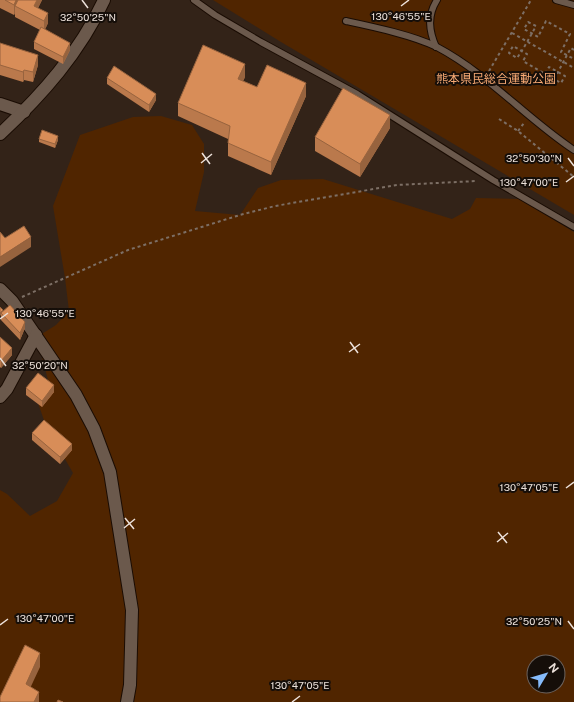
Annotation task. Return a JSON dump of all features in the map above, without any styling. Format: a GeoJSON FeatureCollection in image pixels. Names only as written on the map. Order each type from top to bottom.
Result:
{"type":"FeatureCollection","features":[{"type":"Feature","properties":{"kind":"street"},"geometry":{"type":"LineString","coordinates":[[0,134],[24,112],[61,71],[77,48],[104,0]]}},
{"type":"Feature","properties":{"kind":"street"},"geometry":{"type":"LineString","coordinates":[[0,104],[24,112]]}},
{"type":"Feature","properties":{"kind":"street"},"geometry":{"type":"LineString","coordinates":[[0,289],[12,301],[76,395],[94,429],[110,472],[132,610],[130,686],[128,702]]}},
{"type":"Feature","properties":{"kind":"street"},"geometry":{"type":"LineString","coordinates":[[0,397],[7,389],[36,335]]}},
{"type":"Feature","properties":{"kind":"lane"},"geometry":{"type":"LineString","coordinates":[[194,0],[215,15],[261,42],[356,94],[493,180],[574,227]]}},
{"type":"Feature","properties":{"kind":"lane"},"geometry":{"type":"LineString","coordinates":[[436,47],[430,34],[431,10],[437,0]]}},
{"type":"Feature","properties":{"kind":"lane"},"geometry":{"type":"LineString","coordinates":[[556,0],[574,5]]}},
{"type":"Feature","properties":{"kind":"lane"},"geometry":{"type":"LineString","coordinates":[[346,21],[384,29],[436,47],[485,79],[574,150]]}},
{"type":"Feature","properties":{"kind":"path"},"geometry":{"type":"LineString","coordinates":[[485,79],[531,0]]}},
{"type":"Feature","properties":{"kind":"path"},"geometry":{"type":"LineString","coordinates":[[574,50],[571,48],[567,55],[558,73],[554,79],[561,83],[565,76],[558,73],[549,67],[545,74],[523,61],[527,54],[522,51],[513,46],[509,53],[517,58],[522,51],[532,33],[536,26],[528,22],[524,29],[532,33],[538,36],[546,21],[570,34],[561,52],[567,55],[574,59]]}},
{"type":"Feature","properties":{"kind":"path"},"geometry":{"type":"LineString","coordinates":[[512,33],[574,68]]}},
{"type":"Feature","properties":{"kind":"path"},"geometry":{"type":"LineString","coordinates":[[499,119],[518,131],[574,177]]}},
{"type":"Feature","properties":{"kind":"path"},"geometry":{"type":"LineString","coordinates":[[12,301],[128,250],[240,215],[276,206],[397,185],[493,180]]}},
{"type":"Feature","properties":{"kind":"green space","name":"熊本県民総合運動公園"},"geometry":{"type":"Polygon","coordinates":[[[213,0],[574,0],[574,215],[281,42],[213,0]]]}},
{"type":"Feature","properties":{"kind":"green space"},"geometry":{"type":"Polygon","coordinates":[[[161,116],[192,125],[204,144],[204,172],[195,211],[240,215],[258,188],[281,180],[323,179],[452,219],[470,209],[476,198],[519,199],[574,232],[574,702],[0,702],[0,490],[7,494],[30,516],[57,501],[73,473],[46,426],[38,403],[49,384],[37,337],[56,325],[69,311],[53,206],[80,135],[133,117],[161,116]]]}},
{"type":"Feature","properties":{"kind":"building"},"geometry":{"type":"Polygon","coordinates":[[[5,0],[16,0],[14,5],[5,0]]]}},
{"type":"Feature","properties":{"kind":"building"},"geometry":{"type":"Polygon","coordinates":[[[18,0],[37,0],[34,6],[48,13],[44,21],[15,6],[18,0]]]}},
{"type":"Feature","properties":{"kind":"building"},"geometry":{"type":"Polygon","coordinates":[[[41,27],[70,43],[63,57],[34,42],[41,27]]]}},
{"type":"Feature","properties":{"kind":"building"},"geometry":{"type":"Polygon","coordinates":[[[0,43],[38,55],[33,72],[24,70],[23,72],[0,65],[0,43]]]}},
{"type":"Feature","properties":{"kind":"building"},"geometry":{"type":"Polygon","coordinates":[[[203,45],[245,64],[238,79],[257,87],[267,65],[306,83],[271,162],[228,143],[230,126],[178,103],[203,45]]]}},
{"type":"Feature","properties":{"kind":"building"},"geometry":{"type":"Polygon","coordinates":[[[114,66],[156,94],[149,105],[107,78],[114,66]]]}},
{"type":"Feature","properties":{"kind":"building"},"geometry":{"type":"Polygon","coordinates":[[[343,88],[390,115],[360,164],[315,137],[343,88]]]}},
{"type":"Feature","properties":{"kind":"building"},"geometry":{"type":"Polygon","coordinates":[[[42,130],[58,136],[55,144],[39,139],[42,130]]]}},
{"type":"Feature","properties":{"kind":"building"},"geometry":{"type":"Polygon","coordinates":[[[24,226],[31,237],[0,257],[0,232],[5,238],[24,226]]]}},
{"type":"Feature","properties":{"kind":"building"},"geometry":{"type":"Polygon","coordinates":[[[10,305],[25,322],[20,333],[1,313],[10,305]]]}},
{"type":"Feature","properties":{"kind":"building"},"geometry":{"type":"Polygon","coordinates":[[[0,337],[12,348],[1,361],[0,360],[0,337]]]}},
{"type":"Feature","properties":{"kind":"building"},"geometry":{"type":"Polygon","coordinates":[[[38,373],[54,385],[42,401],[26,388],[38,373]]]}},
{"type":"Feature","properties":{"kind":"building"},"geometry":{"type":"Polygon","coordinates":[[[44,420],[72,444],[60,457],[32,433],[44,420]]]}},
{"type":"Feature","properties":{"kind":"building"},"geometry":{"type":"Polygon","coordinates":[[[25,645],[40,653],[26,684],[39,692],[34,702],[0,702],[0,697],[25,645]]]}}]}
